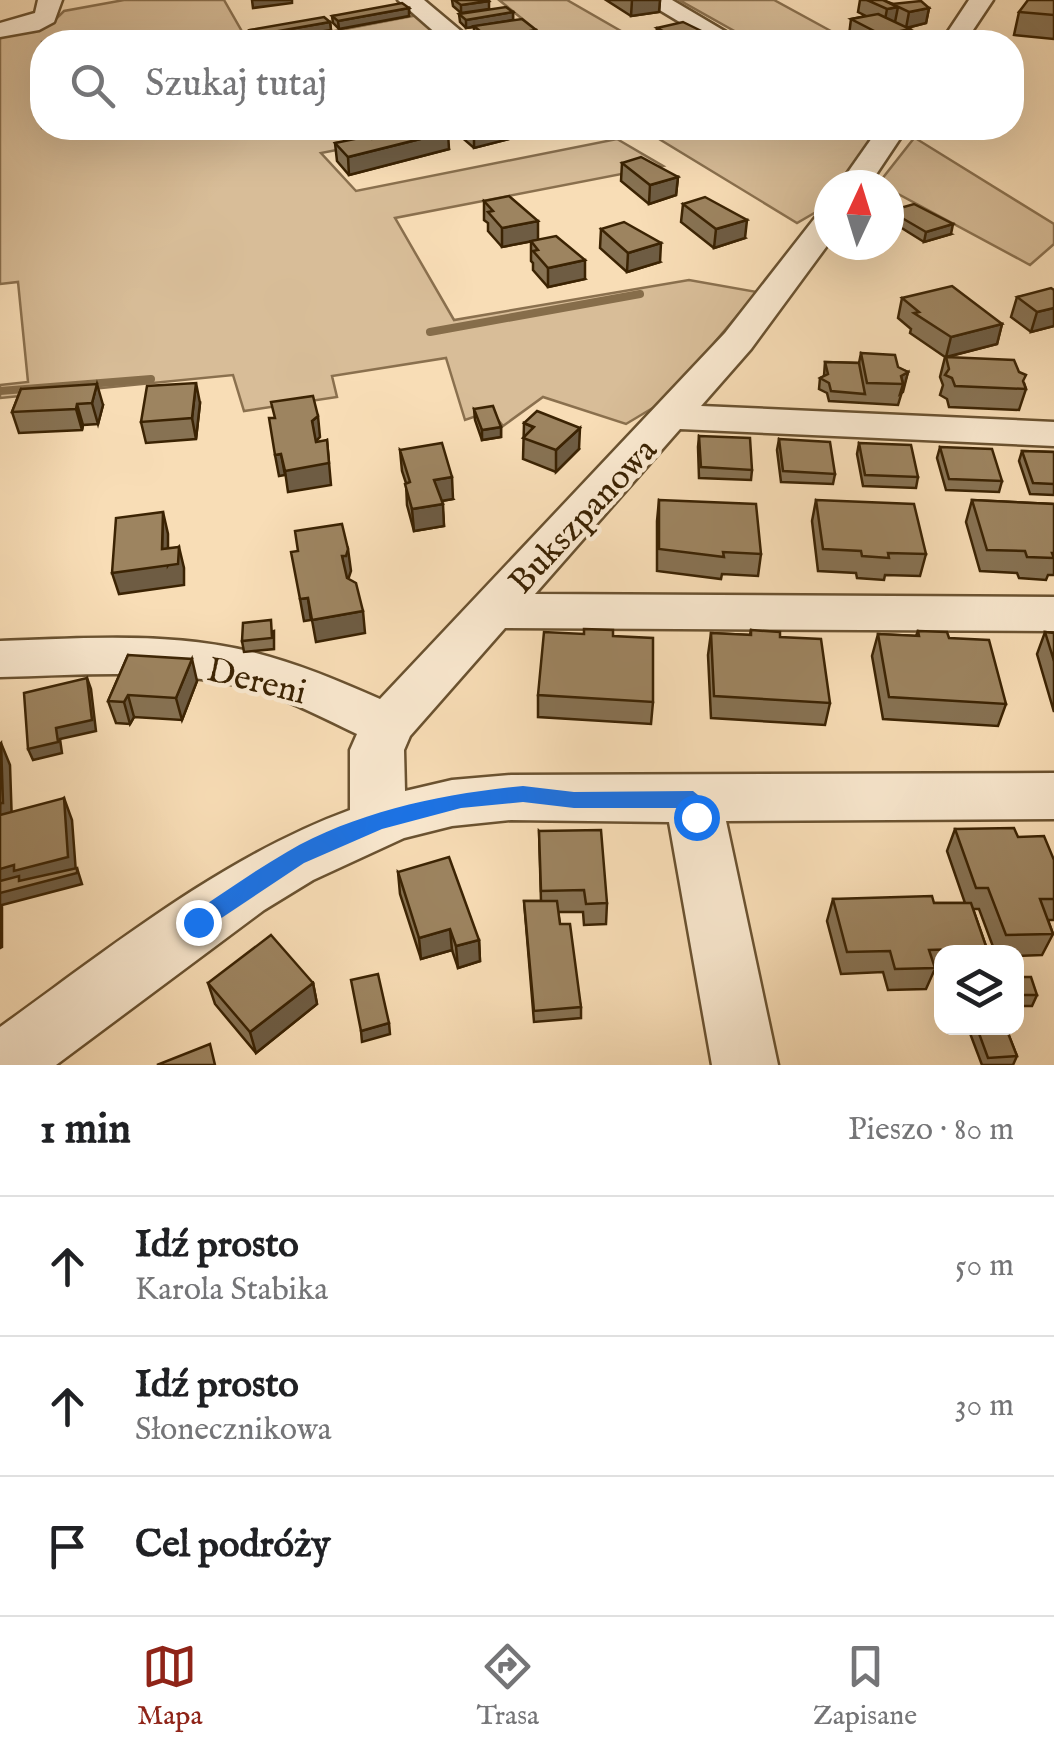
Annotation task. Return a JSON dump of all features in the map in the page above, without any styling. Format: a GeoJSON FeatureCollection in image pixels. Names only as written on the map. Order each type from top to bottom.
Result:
{"type":"FeatureCollection","features":[{"type":"Feature","properties":{"kind":"street"},"geometry":{"type":"LineString","coordinates":[[0,30],[46,18],[50,0]]}},
{"type":"Feature","properties":{"kind":"street"},"geometry":{"type":"LineString","coordinates":[[410,0],[446,30]]}},
{"type":"Feature","properties":{"kind":"street"},"geometry":{"type":"LineString","coordinates":[[655,0],[709,30]]}},
{"type":"Feature","properties":{"kind":"street"},"geometry":{"type":"LineString","coordinates":[[961,30],[981,0]]}},
{"type":"Feature","properties":{"kind":"street"},"geometry":{"type":"LineString","coordinates":[[864,170],[885,140]]}},
{"type":"Feature","properties":{"kind":"street","name":"Bukszpanowa"},"geometry":{"type":"LineString","coordinates":[[388,725],[672,417],[738,342],[814,241]]}},
{"type":"Feature","properties":{"kind":"street"},"geometry":{"type":"LineString","coordinates":[[672,417],[1054,434]]}},
{"type":"Feature","properties":{"kind":"street"},"geometry":{"type":"LineString","coordinates":[[493,612],[1054,614]]}},
{"type":"Feature","properties":{"kind":"street","name":"Dereni"},"geometry":{"type":"LineString","coordinates":[[0,659],[109,656],[230,666],[286,681],[388,725]]}},
{"type":"Feature","properties":{"kind":"street"},"geometry":{"type":"LineString","coordinates":[[378,821],[377,750],[388,725]]}},
{"type":"Feature","properties":{"kind":"street"},"geometry":{"type":"LineString","coordinates":[[3,1065],[198,922],[297,856],[378,821],[461,800],[523,794],[574,800],[1054,796]]}},
{"type":"Feature","properties":{"kind":"street"},"geometry":{"type":"LineString","coordinates":[[693,799],[745,1065]]}},
{"type":"Feature","properties":{"kind":"shaded area"},"geometry":{"type":"Polygon","coordinates":[[[124,0],[224,0],[241,30],[30,30],[30,140],[388,140],[321,153],[356,191],[612,140],[619,140],[663,166],[395,218],[454,320],[689,280],[757,292],[666,400],[626,424],[543,397],[503,426],[491,411],[465,420],[446,358],[332,376],[337,397],[244,411],[233,375],[0,398],[0,385],[28,382],[18,282],[0,284],[0,32],[32,29],[55,20],[64,11],[124,0]]]}},
{"type":"Feature","properties":{"kind":"shaded area"},"geometry":{"type":"Polygon","coordinates":[[[499,0],[567,0],[619,30],[536,30],[499,0]]]}},
{"type":"Feature","properties":{"kind":"shaded area"},"geometry":{"type":"Polygon","coordinates":[[[679,0],[774,0],[829,30],[733,30],[679,0]]]}},
{"type":"Feature","properties":{"kind":"shaded area"},"geometry":{"type":"Polygon","coordinates":[[[418,15],[436,30],[340,30],[418,15]]]}},
{"type":"Feature","properties":{"kind":"shaded area"},"geometry":{"type":"Polygon","coordinates":[[[661,140],[873,140],[852,170],[814,170],[814,213],[797,223],[661,140]]]}},
{"type":"Feature","properties":{"kind":"shaded area"},"geometry":{"type":"Polygon","coordinates":[[[913,140],[1054,224],[1054,244],[1030,265],[904,197],[904,170],[889,170],[913,140]]]}},
{"type":"Feature","properties":{"kind":"building"},"geometry":{"type":"Polygon","coordinates":[[[454,0],[488,0],[489,1],[461,5],[454,0]]]}},
{"type":"Feature","properties":{"kind":"building"},"geometry":{"type":"Polygon","coordinates":[[[867,0],[883,0],[898,7],[887,9],[867,0]]]}},
{"type":"Feature","properties":{"kind":"building"},"geometry":{"type":"Polygon","coordinates":[[[1028,0],[1054,0],[1054,15],[1019,12],[1028,0]]]}},
{"type":"Feature","properties":{"kind":"building"},"geometry":{"type":"Polygon","coordinates":[[[921,1],[929,8],[909,12],[892,4],[921,1]]]}},
{"type":"Feature","properties":{"kind":"building"},"geometry":{"type":"Polygon","coordinates":[[[402,3],[409,8],[338,21],[332,16],[402,3]]]}},
{"type":"Feature","properties":{"kind":"building"},"geometry":{"type":"Polygon","coordinates":[[[506,7],[513,12],[466,20],[459,14],[506,7]]]}},
{"type":"Feature","properties":{"kind":"building"},"geometry":{"type":"Polygon","coordinates":[[[878,14],[910,29],[872,30],[851,19],[878,14]]]}},
{"type":"Feature","properties":{"kind":"building"},"geometry":{"type":"Polygon","coordinates":[[[324,17],[330,22],[284,30],[250,30],[324,17]]]}},
{"type":"Feature","properties":{"kind":"building"},"geometry":{"type":"Polygon","coordinates":[[[522,19],[536,30],[479,30],[474,26],[522,19]]]}},
{"type":"Feature","properties":{"kind":"building"},"geometry":{"type":"Polygon","coordinates":[[[683,22],[699,30],[661,30],[657,28],[683,22]]]}},
{"type":"Feature","properties":{"kind":"building"},"geometry":{"type":"Polygon","coordinates":[[[350,140],[416,140],[348,157],[335,143],[350,140]]]}},
{"type":"Feature","properties":{"kind":"building"},"geometry":{"type":"Polygon","coordinates":[[[641,157],[678,177],[650,185],[622,163],[641,157]]]}},
{"type":"Feature","properties":{"kind":"building"},"geometry":{"type":"Polygon","coordinates":[[[509,196],[538,221],[502,228],[484,201],[509,196]]]}},
{"type":"Feature","properties":{"kind":"building"},"geometry":{"type":"Polygon","coordinates":[[[705,197],[747,220],[716,229],[683,204],[705,197]]]}},
{"type":"Feature","properties":{"kind":"building"},"geometry":{"type":"Polygon","coordinates":[[[914,204],[953,224],[926,232],[904,219],[904,207],[914,204]]]}},
{"type":"Feature","properties":{"kind":"building"},"geometry":{"type":"Polygon","coordinates":[[[624,222],[661,243],[628,253],[601,229],[624,222]]]}},
{"type":"Feature","properties":{"kind":"building"},"geometry":{"type":"Polygon","coordinates":[[[556,236],[585,260],[548,268],[533,251],[538,250],[531,241],[556,236]]]}},
{"type":"Feature","properties":{"kind":"building"},"geometry":{"type":"Polygon","coordinates":[[[952,286],[1002,324],[951,337],[914,313],[919,312],[902,298],[952,286]]]}},
{"type":"Feature","properties":{"kind":"building"},"geometry":{"type":"Polygon","coordinates":[[[1051,288],[1054,308],[1037,312],[1017,297],[1051,288]]]}},
{"type":"Feature","properties":{"kind":"building"},"geometry":{"type":"Polygon","coordinates":[[[861,353],[895,355],[898,367],[908,372],[901,376],[903,384],[867,383],[861,353]]]}},
{"type":"Feature","properties":{"kind":"building"},"geometry":{"type":"Polygon","coordinates":[[[946,357],[1014,360],[1019,372],[1026,375],[1026,389],[955,386],[952,378],[945,375],[949,369],[946,357]]]}},
{"type":"Feature","properties":{"kind":"building"},"geometry":{"type":"Polygon","coordinates":[[[825,362],[859,363],[865,394],[831,391],[829,383],[820,378],[828,374],[825,362]]]}},
{"type":"Feature","properties":{"kind":"building"},"geometry":{"type":"Polygon","coordinates":[[[196,383],[192,418],[141,422],[147,386],[196,383]]]}},
{"type":"Feature","properties":{"kind":"building"},"geometry":{"type":"Polygon","coordinates":[[[97,384],[92,403],[77,404],[76,409],[12,412],[21,389],[97,384]]]}},
{"type":"Feature","properties":{"kind":"building"},"geometry":{"type":"Polygon","coordinates":[[[313,396],[318,416],[312,421],[316,442],[327,440],[329,463],[285,471],[281,454],[275,455],[269,418],[275,418],[271,402],[313,396]]]}},
{"type":"Feature","properties":{"kind":"building"},"geometry":{"type":"Polygon","coordinates":[[[493,406],[501,427],[482,430],[474,409],[493,406]]]}},
{"type":"Feature","properties":{"kind":"building"},"geometry":{"type":"Polygon","coordinates":[[[537,411],[580,428],[556,450],[523,438],[534,427],[524,423],[537,411]]]}},
{"type":"Feature","properties":{"kind":"building"},"geometry":{"type":"Polygon","coordinates":[[[699,436],[750,438],[752,470],[701,467],[699,436]]]}},
{"type":"Feature","properties":{"kind":"building"},"geometry":{"type":"Polygon","coordinates":[[[779,439],[830,442],[835,474],[783,471],[779,439]]]}},
{"type":"Feature","properties":{"kind":"building"},"geometry":{"type":"Polygon","coordinates":[[[442,443],[452,477],[434,480],[443,504],[412,509],[405,484],[410,482],[400,450],[442,443]]]}},
{"type":"Feature","properties":{"kind":"building"},"geometry":{"type":"Polygon","coordinates":[[[859,443],[911,445],[918,477],[865,475],[859,443]]]}},
{"type":"Feature","properties":{"kind":"building"},"geometry":{"type":"Polygon","coordinates":[[[940,447],[992,449],[1002,481],[949,479],[940,447]]]}},
{"type":"Feature","properties":{"kind":"building"},"geometry":{"type":"Polygon","coordinates":[[[1022,451],[1054,452],[1054,484],[1033,483],[1022,451]]]}},
{"type":"Feature","properties":{"kind":"building"},"geometry":{"type":"Polygon","coordinates":[[[659,500],[756,504],[761,554],[723,552],[724,557],[659,549],[659,500]]]}},
{"type":"Feature","properties":{"kind":"building"},"geometry":{"type":"Polygon","coordinates":[[[816,500],[914,504],[926,554],[888,553],[889,558],[862,556],[861,551],[823,549],[816,500]]]}},
{"type":"Feature","properties":{"kind":"building"},"geometry":{"type":"Polygon","coordinates":[[[972,500],[1054,504],[1054,558],[1027,557],[1025,551],[987,550],[972,500]]]}},
{"type":"Feature","properties":{"kind":"building"},"geometry":{"type":"Polygon","coordinates":[[[163,512],[162,549],[179,547],[178,564],[112,573],[116,518],[163,512]]]}},
{"type":"Feature","properties":{"kind":"building"},"geometry":{"type":"Polygon","coordinates":[[[342,524],[348,549],[346,556],[342,556],[347,578],[356,583],[363,611],[312,620],[308,598],[300,599],[291,552],[298,551],[295,531],[342,524]]]}},
{"type":"Feature","properties":{"kind":"building"},"geometry":{"type":"Polygon","coordinates":[[[271,620],[272,638],[242,641],[243,623],[271,620]]]}},
{"type":"Feature","properties":{"kind":"building"},"geometry":{"type":"Polygon","coordinates":[[[584,629],[613,630],[613,636],[653,638],[653,702],[538,695],[544,632],[584,634],[584,629]]]}},
{"type":"Feature","properties":{"kind":"building"},"geometry":{"type":"Polygon","coordinates":[[[751,630],[780,632],[780,637],[821,639],[830,703],[714,696],[711,633],[751,635],[751,630]]]}},
{"type":"Feature","properties":{"kind":"building"},"geometry":{"type":"Polygon","coordinates":[[[918,631],[947,632],[949,638],[989,640],[1006,704],[889,697],[878,634],[919,636],[918,631]]]}},
{"type":"Feature","properties":{"kind":"building"},"geometry":{"type":"Polygon","coordinates":[[[1045,632],[1054,633],[1054,661],[1045,632]]]}},
{"type":"Feature","properties":{"kind":"building"},"geometry":{"type":"Polygon","coordinates":[[[128,655],[192,659],[176,698],[128,695],[124,702],[108,701],[128,655]]]}},
{"type":"Feature","properties":{"kind":"building"},"geometry":{"type":"Polygon","coordinates":[[[87,678],[92,720],[56,728],[58,742],[28,749],[24,693],[87,678]]]}},
{"type":"Feature","properties":{"kind":"building"},"geometry":{"type":"Polygon","coordinates":[[[1,743],[3,803],[0,803],[1,743]]]}},
{"type":"Feature","properties":{"kind":"building"},"geometry":{"type":"Polygon","coordinates":[[[64,798],[68,857],[14,871],[14,865],[0,869],[0,815],[64,798]]]}},
{"type":"Feature","properties":{"kind":"building"},"geometry":{"type":"Polygon","coordinates":[[[1014,828],[1018,837],[1044,836],[1054,860],[1054,899],[1040,899],[1053,934],[1006,935],[988,888],[976,888],[955,829],[1014,828]]]}},
{"type":"Feature","properties":{"kind":"building"},"geometry":{"type":"Polygon","coordinates":[[[601,830],[607,903],[586,904],[584,890],[541,891],[539,831],[601,830]]]}},
{"type":"Feature","properties":{"kind":"building"},"geometry":{"type":"Polygon","coordinates":[[[449,857],[479,940],[456,946],[450,929],[419,938],[398,872],[449,857]]]}},
{"type":"Feature","properties":{"kind":"building"},"geometry":{"type":"Polygon","coordinates":[[[77,868],[77,873],[0,893],[0,881],[19,876],[19,881],[77,868]]]}},
{"type":"Feature","properties":{"kind":"building"},"geometry":{"type":"Polygon","coordinates":[[[932,896],[934,903],[971,903],[986,945],[934,945],[934,950],[929,950],[934,968],[895,969],[890,951],[847,952],[833,899],[932,896]]]}},
{"type":"Feature","properties":{"kind":"building"},"geometry":{"type":"Polygon","coordinates":[[[524,901],[557,901],[560,924],[570,924],[581,1007],[534,1011],[524,901]]]}},
{"type":"Feature","properties":{"kind":"building"},"geometry":{"type":"Polygon","coordinates":[[[271,935],[313,983],[250,1032],[208,983],[271,935]]]}},
{"type":"Feature","properties":{"kind":"building"},"geometry":{"type":"Polygon","coordinates":[[[378,974],[389,1023],[361,1031],[351,980],[378,974]]]}},
{"type":"Feature","properties":{"kind":"building"},"geometry":{"type":"Polygon","coordinates":[[[1024,977],[1031,977],[1037,995],[1024,995],[1024,977]]]}},
{"type":"Feature","properties":{"kind":"building"},"geometry":{"type":"Polygon","coordinates":[[[980,1035],[1009,1035],[1017,1056],[988,1058],[980,1035]]]}},
{"type":"Feature","properties":{"kind":"building"},"geometry":{"type":"Polygon","coordinates":[[[210,1044],[215,1065],[157,1065],[210,1044]]]}},
{"type":"Feature","properties":{"kind":"waterway"},"geometry":{"type":"LineString","coordinates":[[430,332],[640,294]]}},
{"type":"Feature","properties":{"kind":"waterway"},"geometry":{"type":"LineString","coordinates":[[0,391],[151,379]]}},
{"type":"Feature","properties":{"kind":"route"},"geometry":{"type":"LineString","coordinates":[[198,922],[297,856],[378,821],[461,800],[523,794],[574,800],[693,799],[696,817]]}}]}
